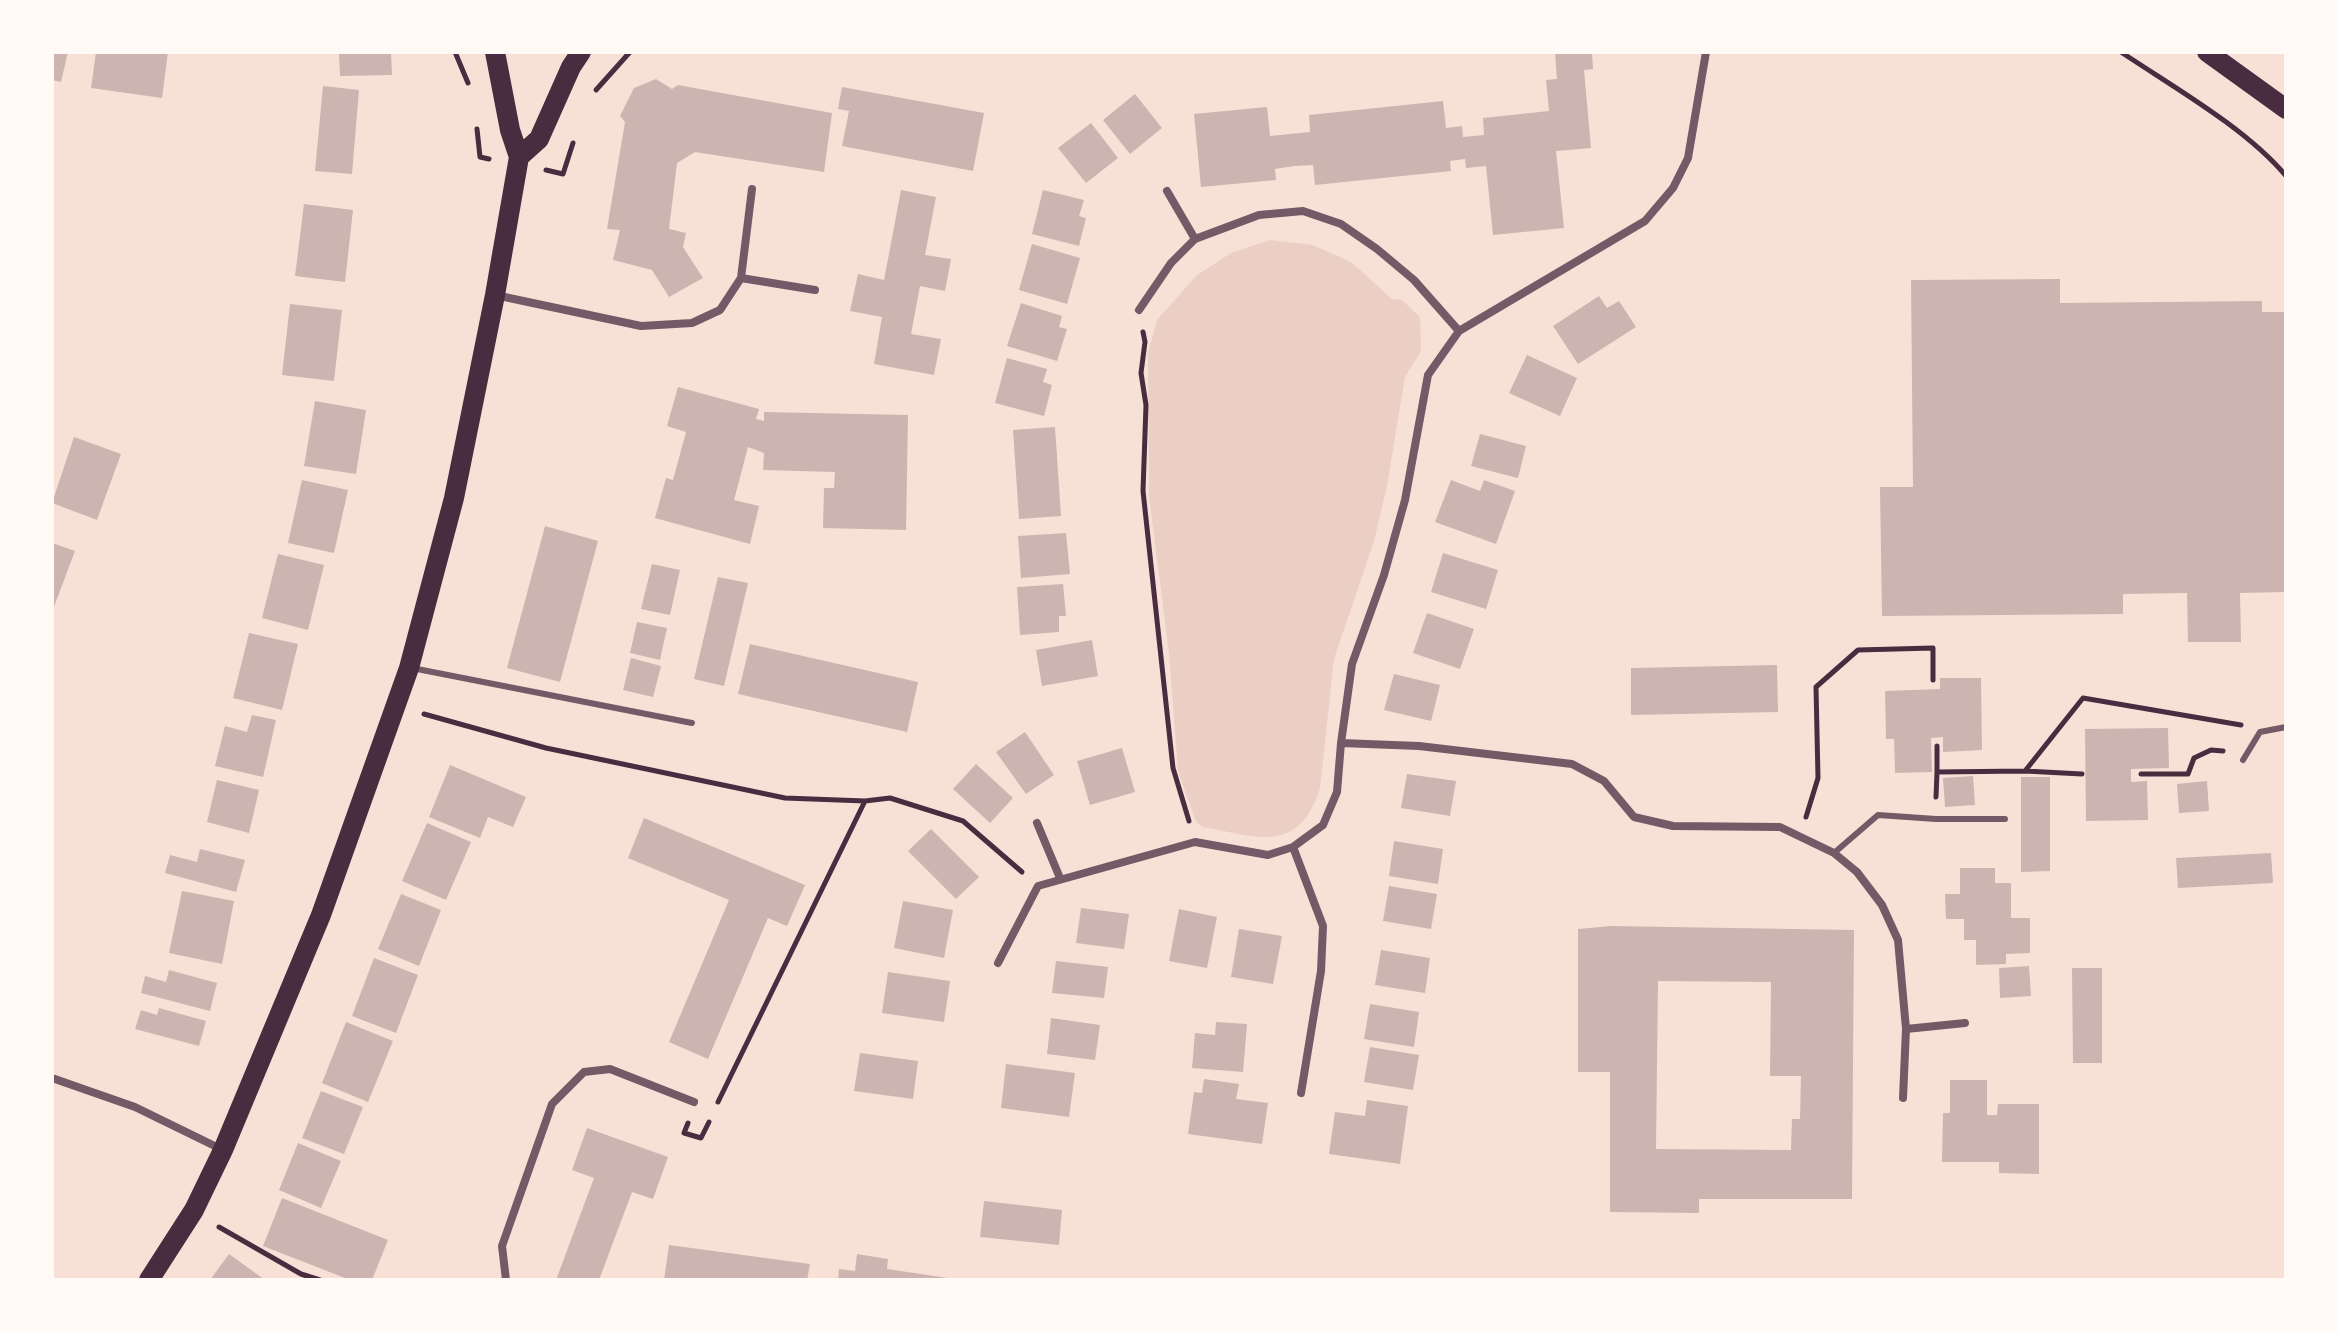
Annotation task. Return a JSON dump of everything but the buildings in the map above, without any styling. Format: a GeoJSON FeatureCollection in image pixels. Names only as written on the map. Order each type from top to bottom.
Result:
{"type":"FeatureCollection","features":[{"type":"Feature","properties":{"kind":"main road"},"geometry":{"type":"LineString","coordinates":[[149,1280],[194,1210],[223,1150],[321,915],[409,668],[454,498],[519,157],[510,130],[495,52]]}},
{"type":"Feature","properties":{"kind":"main road"},"geometry":{"type":"LineString","coordinates":[[519,157],[539,139],[571,67],[581,52]]}},
{"type":"Feature","properties":{"kind":"main road"},"geometry":{"type":"LineString","coordinates":[[2207,52],[2286,109]]}},
{"type":"Feature","properties":{"kind":"street"},"geometry":{"type":"LineString","coordinates":[[998,963],[1038,886],[1195,842],[1268,855],[1293,847],[1323,825],[1337,792],[1352,664],[1384,575],[1405,500],[1428,375],[1459,331],[1645,221],[1673,188],[1688,158],[1706,52]]}},
{"type":"Feature","properties":{"kind":"street"},"geometry":{"type":"LineString","coordinates":[[495,295],[641,326],[692,323],[720,310],[741,278],[752,189]]}},
{"type":"Feature","properties":{"kind":"street"},"geometry":{"type":"LineString","coordinates":[[1167,191],[1195,239]]}},
{"type":"Feature","properties":{"kind":"street"},"geometry":{"type":"LineString","coordinates":[[1139,310],[1171,263],[1195,239],[1259,215],[1303,211],[1341,224],[1377,249],[1414,280],[1459,331]]}},
{"type":"Feature","properties":{"kind":"street"},"geometry":{"type":"LineString","coordinates":[[741,278],[815,290]]}},
{"type":"Feature","properties":{"kind":"street"},"geometry":{"type":"LineString","coordinates":[[1341,743],[1419,746],[1572,764],[1604,781],[1634,817],[1673,826],[1780,827],[1834,853],[1857,872],[1882,905],[1898,940],[1906,1029],[1903,1098]]}},
{"type":"Feature","properties":{"kind":"street"},"geometry":{"type":"LineString","coordinates":[[1037,823],[1060,878]]}},
{"type":"Feature","properties":{"kind":"street"},"geometry":{"type":"LineString","coordinates":[[1293,847],[1323,926],[1321,971],[1301,1093]]}},
{"type":"Feature","properties":{"kind":"street"},"geometry":{"type":"LineString","coordinates":[[1906,1029],[1965,1023]]}},
{"type":"Feature","properties":{"kind":"street"},"geometry":{"type":"LineString","coordinates":[[506,1280],[502,1246],[552,1104],[584,1072],[610,1069],[694,1102]]}},
{"type":"Feature","properties":{"kind":"street"},"geometry":{"type":"LineString","coordinates":[[52,1078],[135,1107],[223,1150]]}},
{"type":"Feature","properties":{"kind":"lane"},"geometry":{"type":"LineString","coordinates":[[409,668],[692,723]]}},
{"type":"Feature","properties":{"kind":"lane"},"geometry":{"type":"LineString","coordinates":[[2243,760],[2260,732],[2286,727]]}},
{"type":"Feature","properties":{"kind":"lane"},"geometry":{"type":"LineString","coordinates":[[1834,853],[1878,815],[2005,819]]}},
{"type":"Feature","properties":{"kind":"path"},"geometry":{"type":"LineString","coordinates":[[2121,52],[2215,116],[2286,176]]}},
{"type":"Feature","properties":{"kind":"path"},"geometry":{"type":"LineString","coordinates":[[1139,310],[1145,342],[1141,373],[1146,405],[1143,491],[1173,768],[1195,842]]}},
{"type":"Feature","properties":{"kind":"path"},"geometry":{"type":"LineString","coordinates":[[1801,836],[1818,778],[1816,687],[1858,650],[1933,648],[1933,680]]}},
{"type":"Feature","properties":{"kind":"path"},"geometry":{"type":"LineString","coordinates":[[2025,771],[2083,698],[2236,723],[2260,732]]}},
{"type":"Feature","properties":{"kind":"path"},"geometry":{"type":"LineString","coordinates":[[396,707],[546,748],[785,798],[865,801],[890,798],[963,821],[1038,886]]}},
{"type":"Feature","properties":{"kind":"path"},"geometry":{"type":"LineString","coordinates":[[1936,819],[1937,746]]}},
{"type":"Feature","properties":{"kind":"path"},"geometry":{"type":"LineString","coordinates":[[2141,774],[2188,774],[2194,758],[2211,750],[2248,752]]}},
{"type":"Feature","properties":{"kind":"path"},"geometry":{"type":"LineString","coordinates":[[1937,772],[2082,774]]}},
{"type":"Feature","properties":{"kind":"path"},"geometry":{"type":"LineString","coordinates":[[694,1102],[684,1133],[701,1138],[865,801]]}},
{"type":"Feature","properties":{"kind":"path"},"geometry":{"type":"LineString","coordinates":[[194,1210],[233,1237],[301,1274],[320,1280]]}},
{"type":"Feature","properties":{"kind":"shaded area"},"geometry":{"type":"Polygon","coordinates":[[[1270,240],[1313,245],[1351,262],[1392,299],[1402,300],[1420,317],[1421,351],[1405,377],[1387,486],[1374,541],[1334,659],[1320,788],[1300,824],[1288,832],[1258,837],[1203,827],[1196,822],[1178,771],[1169,654],[1149,496],[1148,353],[1157,320],[1197,275],[1231,253],[1270,240]]]}}]}
